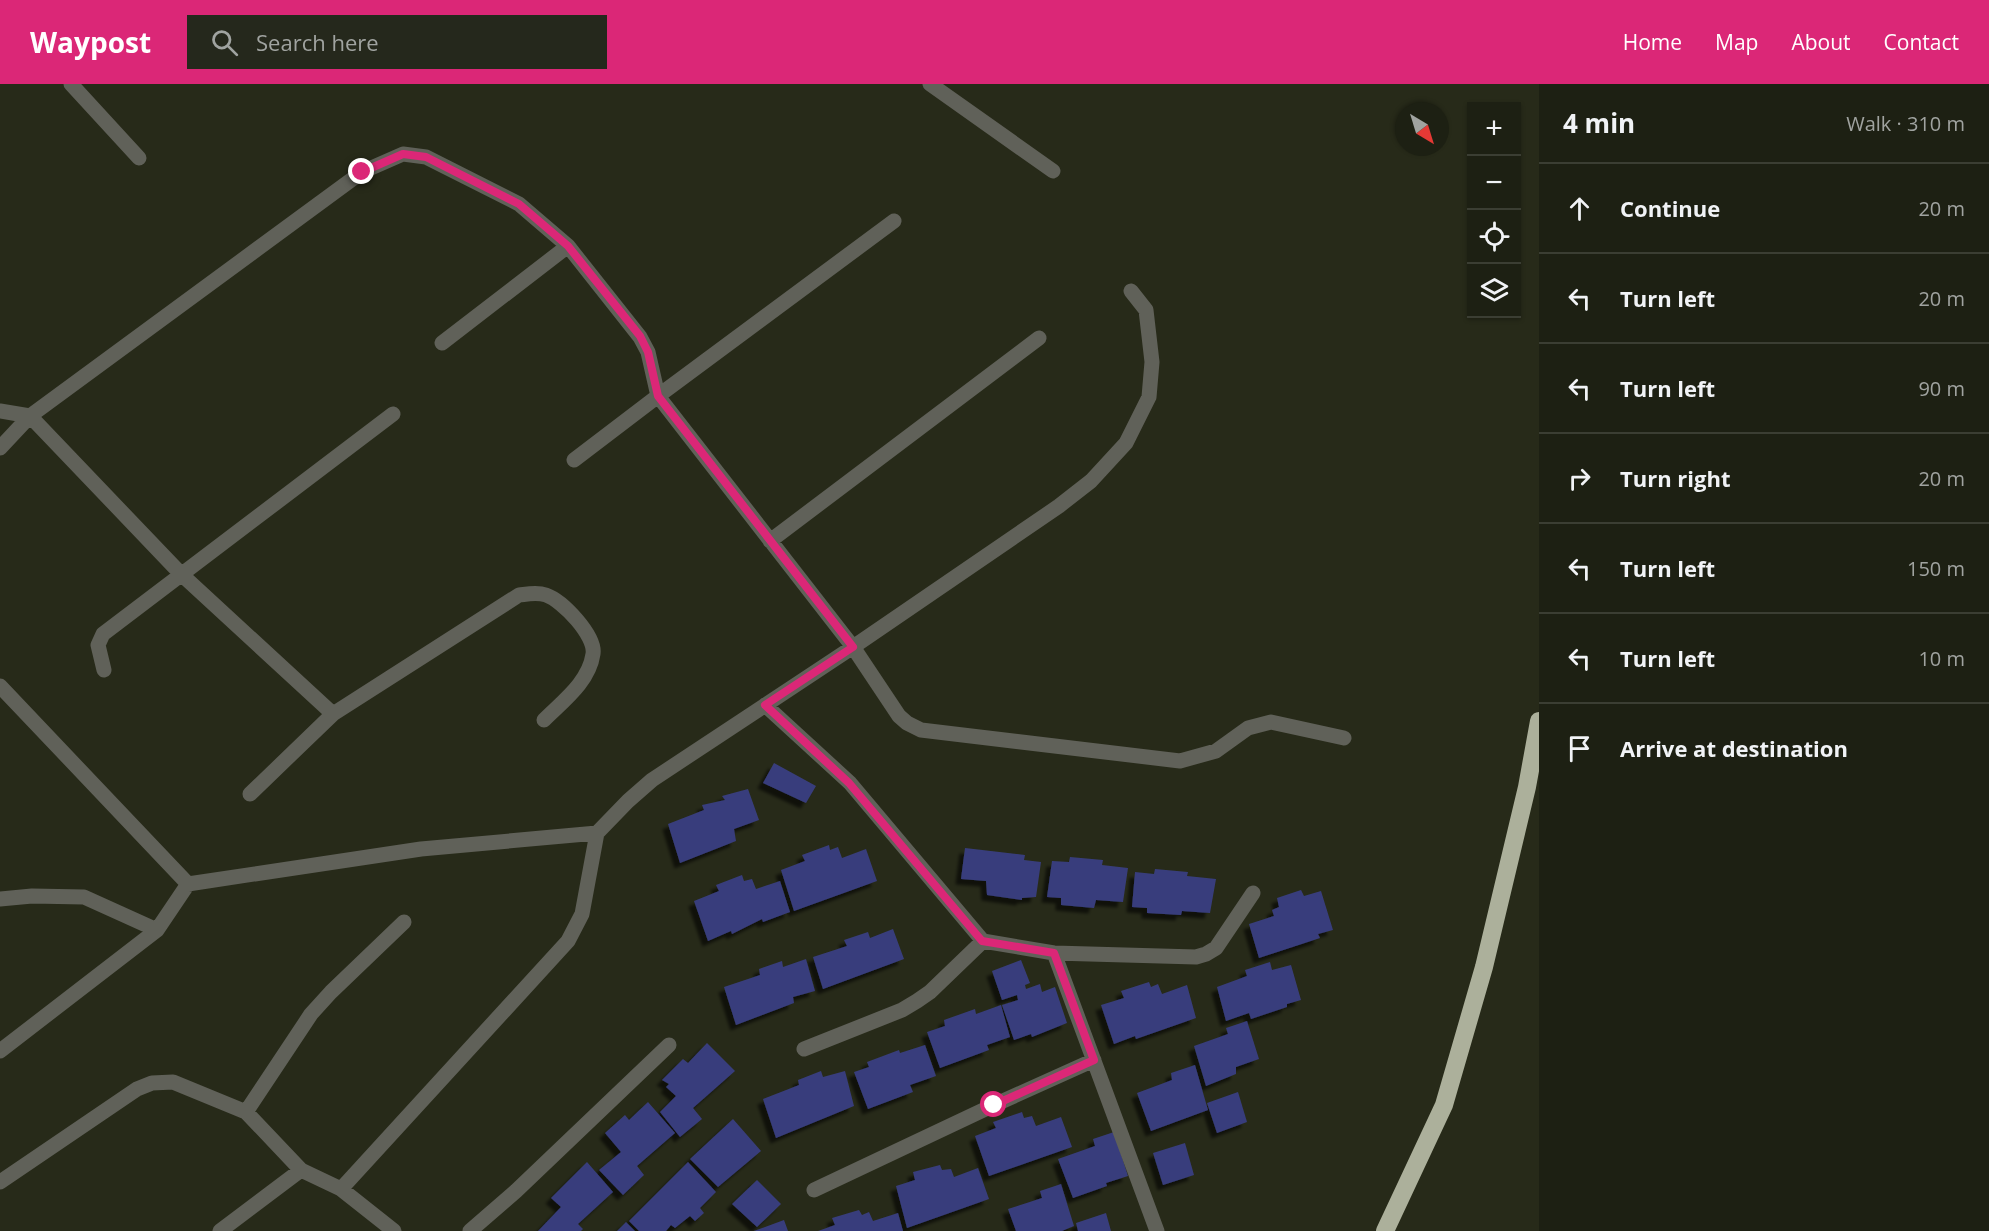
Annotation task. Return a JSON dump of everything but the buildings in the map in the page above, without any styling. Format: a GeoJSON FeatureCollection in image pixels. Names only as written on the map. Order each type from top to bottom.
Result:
{"type":"FeatureCollection","features":[{"type":"Feature","properties":{"kind":"highway"},"geometry":{"type":"LineString","coordinates":[[1386,1231],[1444,1105],[1484,967],[1527,787],[1539,721]]}},
{"type":"Feature","properties":{"kind":"street"},"geometry":{"type":"LineString","coordinates":[[71,84],[139,158]]}},
{"type":"Feature","properties":{"kind":"street"},"geometry":{"type":"LineString","coordinates":[[930,84],[1053,171]]}},
{"type":"Feature","properties":{"kind":"street"},"geometry":{"type":"LineString","coordinates":[[0,448],[30,416],[362,172],[403,154],[426,157],[519,204],[568,246],[640,336],[648,352],[658,396],[853,647],[899,716],[907,723],[921,730],[1180,761],[1216,751],[1248,728],[1271,722],[1344,738]]}},
{"type":"Feature","properties":{"kind":"street"},"geometry":{"type":"LineString","coordinates":[[574,460],[894,221]]}},
{"type":"Feature","properties":{"kind":"street"},"geometry":{"type":"LineString","coordinates":[[442,343],[568,246]]}},
{"type":"Feature","properties":{"kind":"street"},"geometry":{"type":"LineString","coordinates":[[341,1189],[568,941],[582,914],[597,833],[628,801],[652,780],[853,647],[1059,506],[1091,481],[1126,444],[1149,397],[1152,362],[1146,310],[1131,291]]}},
{"type":"Feature","properties":{"kind":"street"},"geometry":{"type":"LineString","coordinates":[[770,541],[1039,338]]}},
{"type":"Feature","properties":{"kind":"street"},"geometry":{"type":"LineString","coordinates":[[0,411],[30,416],[181,574],[333,714]]}},
{"type":"Feature","properties":{"kind":"street"},"geometry":{"type":"LineString","coordinates":[[104,670],[98,645],[103,634],[393,414]]}},
{"type":"Feature","properties":{"kind":"street"},"geometry":{"type":"LineString","coordinates":[[250,794],[333,714],[519,596],[532,593],[546,595],[560,602],[592,638],[594,653],[588,672],[580,684],[544,720]]}},
{"type":"Feature","properties":{"kind":"street"},"geometry":{"type":"LineString","coordinates":[[0,686],[188,884]]}},
{"type":"Feature","properties":{"kind":"street"},"geometry":{"type":"LineString","coordinates":[[765,705],[849,783],[982,941],[1054,953],[1196,957],[1216,948],[1253,892]]}},
{"type":"Feature","properties":{"kind":"street"},"geometry":{"type":"LineString","coordinates":[[0,1051],[157,930],[188,884],[421,849],[597,833]]}},
{"type":"Feature","properties":{"kind":"street"},"geometry":{"type":"LineString","coordinates":[[0,899],[32,896],[84,897],[157,930]]}},
{"type":"Feature","properties":{"kind":"street"},"geometry":{"type":"LineString","coordinates":[[246,1112],[311,1014],[404,922]]}},
{"type":"Feature","properties":{"kind":"street"},"geometry":{"type":"LineString","coordinates":[[804,1049],[902,1010],[917,1001],[930,992],[982,941]]}},
{"type":"Feature","properties":{"kind":"street"},"geometry":{"type":"LineString","coordinates":[[1054,953],[1157,1231]]}},
{"type":"Feature","properties":{"kind":"street"},"geometry":{"type":"LineString","coordinates":[[470,1231],[516,1191],[669,1046]]}},
{"type":"Feature","properties":{"kind":"street"},"geometry":{"type":"LineString","coordinates":[[814,1190],[1094,1060]]}},
{"type":"Feature","properties":{"kind":"street"},"geometry":{"type":"LineString","coordinates":[[0,1182],[137,1089],[152,1083],[173,1082],[246,1112],[301,1170],[341,1189],[394,1231]]}},
{"type":"Feature","properties":{"kind":"street"},"geometry":{"type":"LineString","coordinates":[[220,1231],[301,1170]]}},
{"type":"Feature","properties":{"kind":"route"},"geometry":{"type":"LineString","coordinates":[[362,172],[403,154],[426,157],[519,204],[568,246],[640,336],[648,352],[658,396],[853,647],[765,705],[849,783],[982,941],[1054,953],[1094,1060],[994,1105]]}}]}
